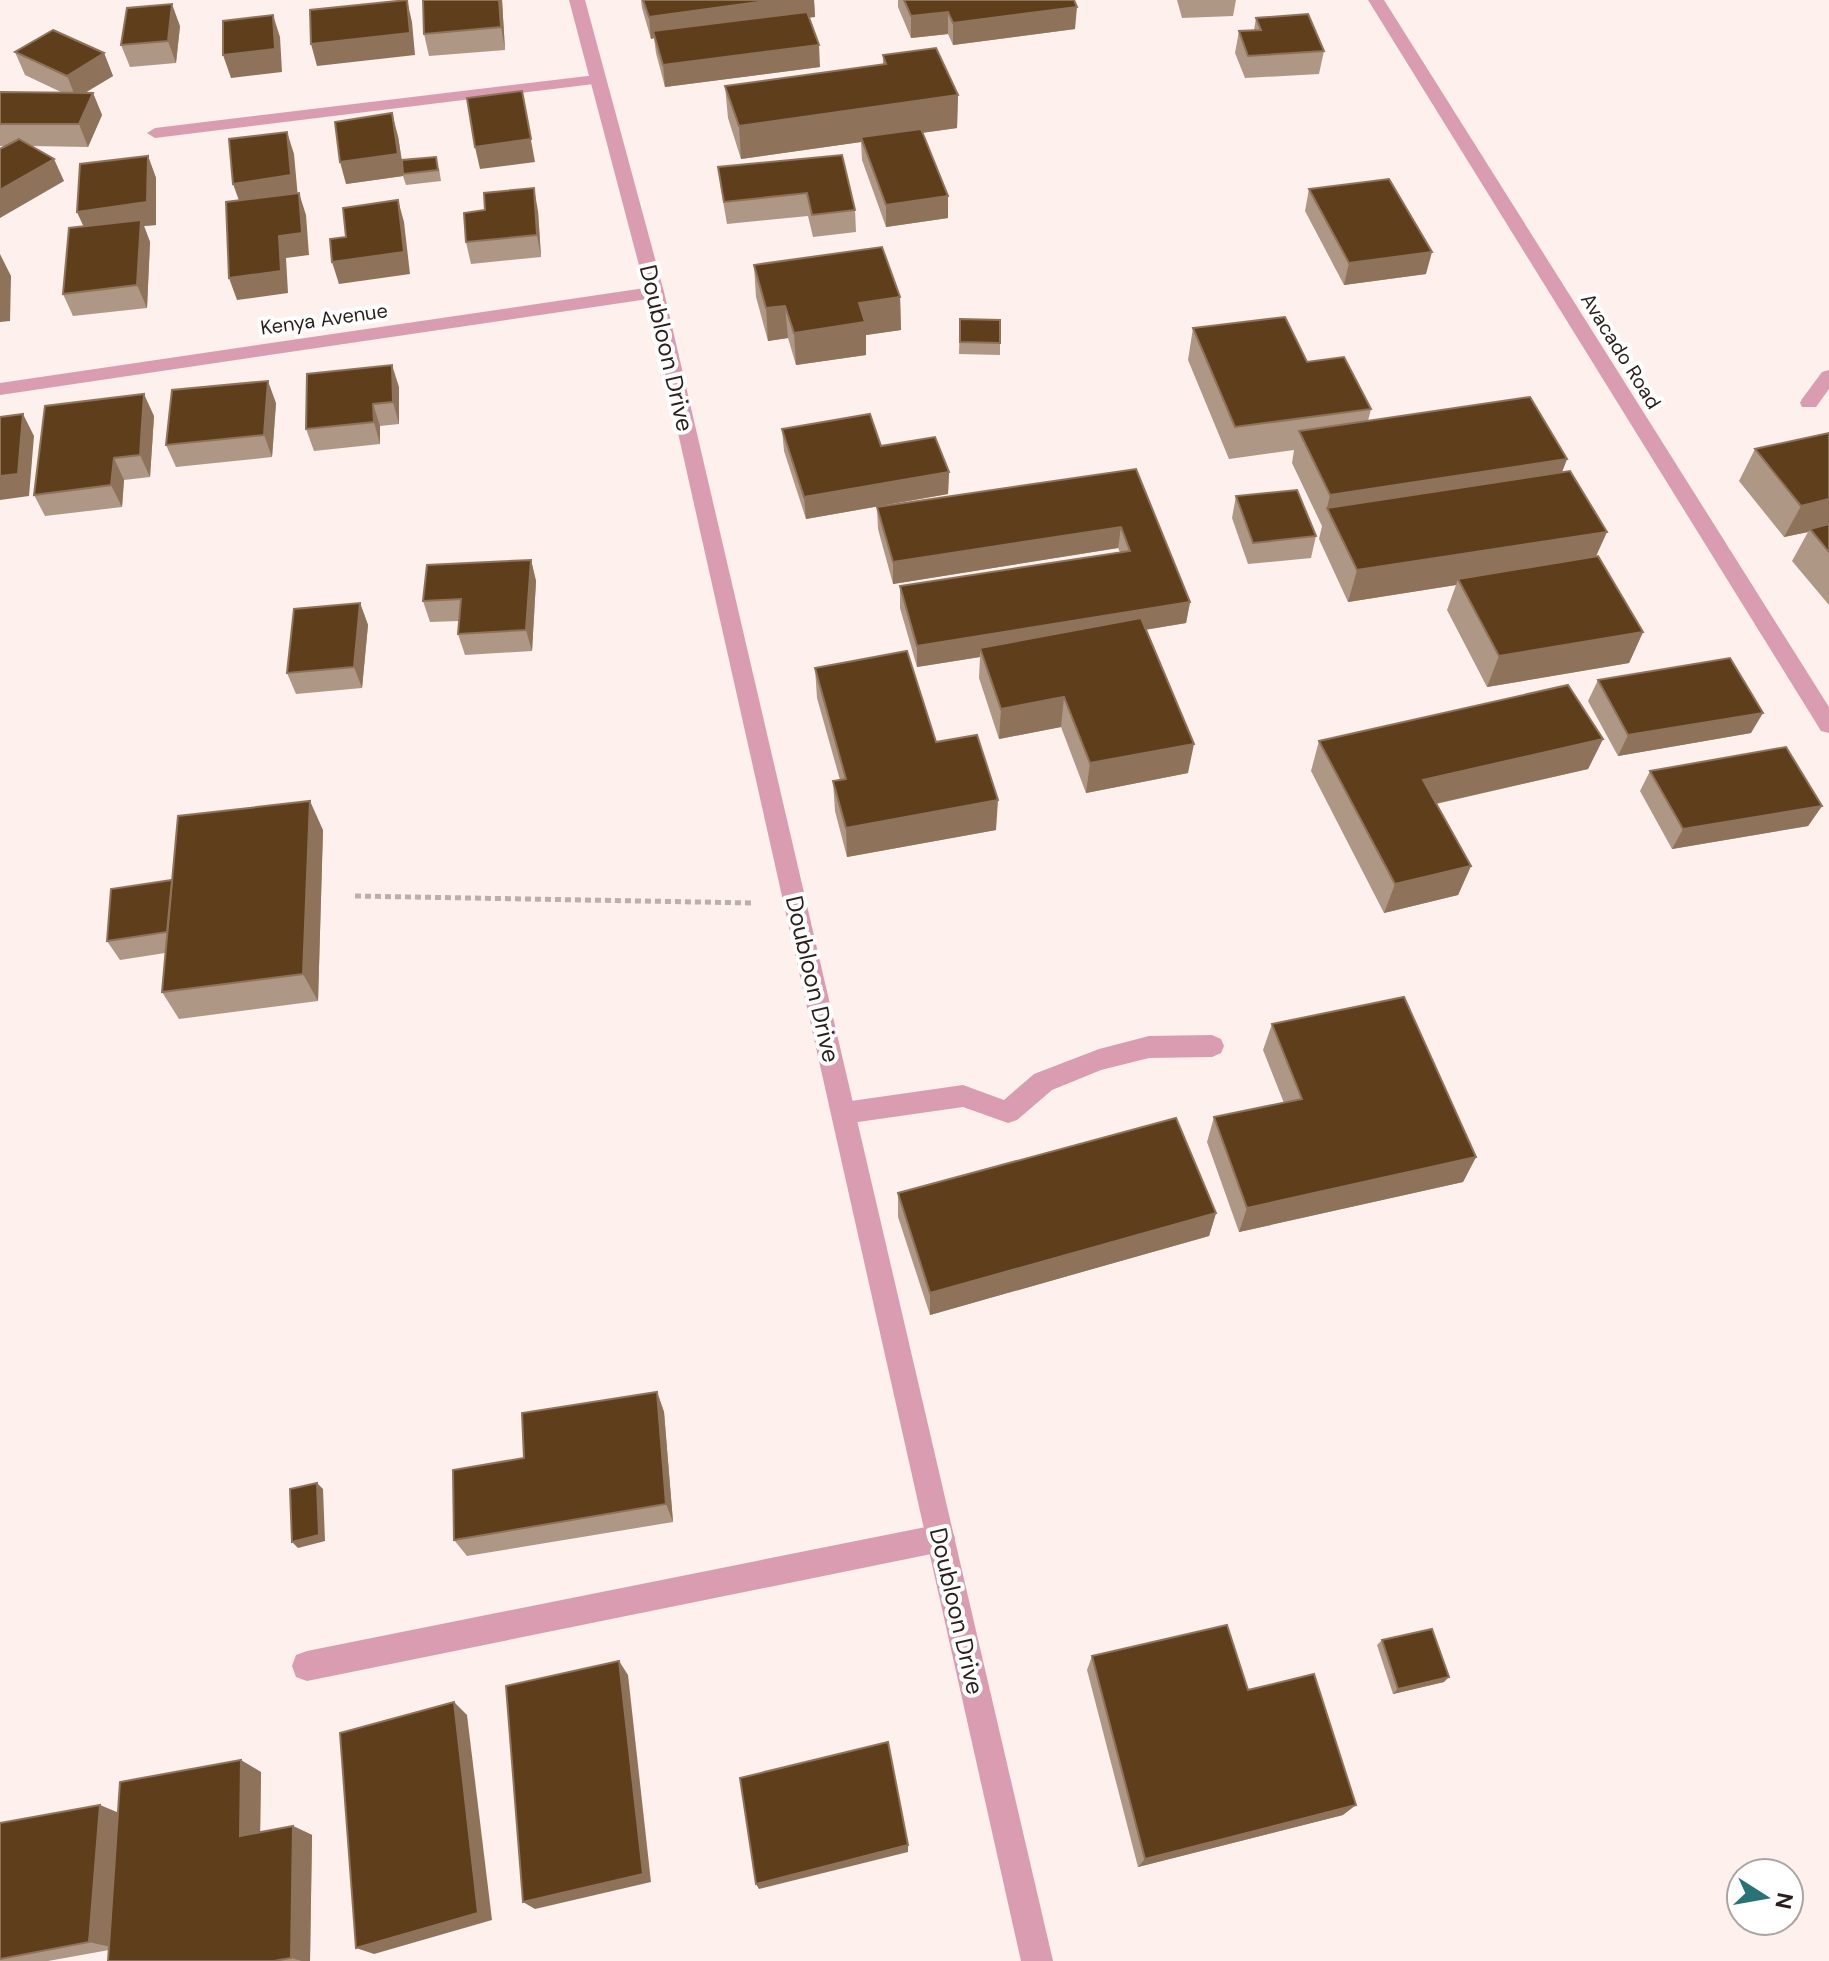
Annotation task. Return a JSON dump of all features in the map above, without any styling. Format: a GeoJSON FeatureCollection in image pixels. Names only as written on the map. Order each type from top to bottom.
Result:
{"type":"FeatureCollection","features":[{"type":"Feature","properties":{"kind":"street","name":"Doubloon Drive"},"geometry":{"type":"LineString","coordinates":[[577,0],[655,292],[1037,1961]]}},
{"type":"Feature","properties":{"kind":"street","name":"Avacado Road"},"geometry":{"type":"LineString","coordinates":[[1376,0],[1829,725]]}},
{"type":"Feature","properties":{"kind":"street"},"geometry":{"type":"LineString","coordinates":[[155,133],[596,80]]}},
{"type":"Feature","properties":{"kind":"street","name":"Kenya Avenue"},"geometry":{"type":"LineString","coordinates":[[0,389],[655,292]]}},
{"type":"Feature","properties":{"kind":"street"},"geometry":{"type":"LineString","coordinates":[[1809,403],[1829,376]]}},
{"type":"Feature","properties":{"kind":"street"},"geometry":{"type":"LineString","coordinates":[[844,1113],[963,1096],[1008,1112],[1043,1082],[1099,1060],[1149,1047],[1212,1046]]}},
{"type":"Feature","properties":{"kind":"street"},"geometry":{"type":"LineString","coordinates":[[307,1666],[941,1538]]}},
{"type":"Feature","properties":{"kind":"path"},"geometry":{"type":"LineString","coordinates":[[355,896],[796,904]]}},
{"type":"Feature","properties":{"kind":"building"},"geometry":{"type":"Polygon","coordinates":[[[407,0],[410,33],[311,44],[310,10],[407,0]]]}},
{"type":"Feature","properties":{"kind":"building"},"geometry":{"type":"Polygon","coordinates":[[[423,0],[499,0],[501,27],[424,34],[423,0]]]}},
{"type":"Feature","properties":{"kind":"building"},"geometry":{"type":"Polygon","coordinates":[[[643,0],[773,0],[649,17],[643,0]]]}},
{"type":"Feature","properties":{"kind":"building"},"geometry":{"type":"Polygon","coordinates":[[[904,0],[1074,0],[1077,7],[953,23],[948,12],[911,16],[904,0]]]}},
{"type":"Feature","properties":{"kind":"building"},"geometry":{"type":"Polygon","coordinates":[[[172,4],[168,41],[121,45],[127,8],[172,4]]]}},
{"type":"Feature","properties":{"kind":"building"},"geometry":{"type":"Polygon","coordinates":[[[807,12],[819,45],[663,65],[653,31],[807,12]]]}},
{"type":"Feature","properties":{"kind":"building"},"geometry":{"type":"Polygon","coordinates":[[[1308,14],[1324,51],[1248,56],[1239,31],[1261,30],[1256,18],[1308,14]]]}},
{"type":"Feature","properties":{"kind":"building"},"geometry":{"type":"Polygon","coordinates":[[[273,15],[275,49],[223,55],[223,21],[273,15]]]}},
{"type":"Feature","properties":{"kind":"building"},"geometry":{"type":"Polygon","coordinates":[[[53,30],[104,53],[67,76],[15,52],[53,30]]]}},
{"type":"Feature","properties":{"kind":"building"},"geometry":{"type":"Polygon","coordinates":[[[936,48],[958,95],[739,126],[725,86],[886,64],[883,55],[936,48]]]}},
{"type":"Feature","properties":{"kind":"building"},"geometry":{"type":"Polygon","coordinates":[[[522,91],[531,139],[475,147],[467,98],[522,91]]]}},
{"type":"Feature","properties":{"kind":"building"},"geometry":{"type":"Polygon","coordinates":[[[0,92],[93,93],[79,124],[0,124],[0,92]]]}},
{"type":"Feature","properties":{"kind":"building"},"geometry":{"type":"Polygon","coordinates":[[[392,113],[398,154],[340,162],[335,122],[392,113]]]}},
{"type":"Feature","properties":{"kind":"building"},"geometry":{"type":"Polygon","coordinates":[[[921,129],[948,196],[886,205],[861,137],[921,129]]]}},
{"type":"Feature","properties":{"kind":"building"},"geometry":{"type":"Polygon","coordinates":[[[287,132],[291,175],[233,184],[229,139],[287,132]]]}},
{"type":"Feature","properties":{"kind":"building"},"geometry":{"type":"Polygon","coordinates":[[[19,139],[54,159],[0,190],[0,149],[19,139]]]}},
{"type":"Feature","properties":{"kind":"building"},"geometry":{"type":"Polygon","coordinates":[[[842,155],[855,210],[812,215],[807,193],[724,202],[718,167],[842,155]]]}},
{"type":"Feature","properties":{"kind":"building"},"geometry":{"type":"Polygon","coordinates":[[[148,156],[147,202],[77,212],[80,164],[148,156]]]}},
{"type":"Feature","properties":{"kind":"building"},"geometry":{"type":"Polygon","coordinates":[[[436,157],[438,170],[403,174],[402,160],[436,157]]]}},
{"type":"Feature","properties":{"kind":"building"},"geometry":{"type":"Polygon","coordinates":[[[1389,179],[1432,252],[1349,263],[1309,189],[1389,179]]]}},
{"type":"Feature","properties":{"kind":"building"},"geometry":{"type":"Polygon","coordinates":[[[534,188],[537,235],[466,242],[464,213],[485,210],[484,193],[534,188]]]}},
{"type":"Feature","properties":{"kind":"building"},"geometry":{"type":"Polygon","coordinates":[[[299,193],[302,233],[279,236],[281,271],[229,278],[226,202],[299,193]]]}},
{"type":"Feature","properties":{"kind":"building"},"geometry":{"type":"Polygon","coordinates":[[[398,200],[404,252],[332,262],[330,239],[346,237],[343,208],[398,200]]]}},
{"type":"Feature","properties":{"kind":"building"},"geometry":{"type":"Polygon","coordinates":[[[141,220],[137,285],[63,294],[69,228],[141,220]]]}},
{"type":"Feature","properties":{"kind":"building"},"geometry":{"type":"Polygon","coordinates":[[[882,247],[900,297],[859,303],[865,322],[794,333],[785,306],[766,308],[754,265],[882,247]]]}},
{"type":"Feature","properties":{"kind":"building"},"geometry":{"type":"Polygon","coordinates":[[[1285,317],[1307,362],[1344,357],[1371,409],[1235,427],[1193,328],[1285,317]]]}},
{"type":"Feature","properties":{"kind":"building"},"geometry":{"type":"Polygon","coordinates":[[[960,319],[1000,320],[1000,343],[960,342],[960,319]]]}},
{"type":"Feature","properties":{"kind":"building"},"geometry":{"type":"Polygon","coordinates":[[[392,365],[393,402],[373,404],[374,422],[306,429],[307,374],[392,365]]]}},
{"type":"Feature","properties":{"kind":"building"},"geometry":{"type":"Polygon","coordinates":[[[268,381],[264,435],[166,445],[172,390],[268,381]]]}},
{"type":"Feature","properties":{"kind":"building"},"geometry":{"type":"Polygon","coordinates":[[[144,394],[140,455],[114,458],[111,485],[34,495],[45,406],[144,394]]]}},
{"type":"Feature","properties":{"kind":"building"},"geometry":{"type":"Polygon","coordinates":[[[1530,397],[1567,459],[1330,495],[1299,431],[1530,397]]]}},
{"type":"Feature","properties":{"kind":"building"},"geometry":{"type":"Polygon","coordinates":[[[23,414],[18,474],[0,476],[0,417],[23,414]]]}},
{"type":"Feature","properties":{"kind":"building"},"geometry":{"type":"Polygon","coordinates":[[[870,414],[881,446],[935,437],[949,472],[804,497],[782,429],[870,414]]]}},
{"type":"Feature","properties":{"kind":"building"},"geometry":{"type":"Polygon","coordinates":[[[1829,433],[1829,499],[1801,506],[1755,449],[1829,433]]]}},
{"type":"Feature","properties":{"kind":"building"},"geometry":{"type":"Polygon","coordinates":[[[1136,469],[1190,602],[917,646],[900,586],[1130,551],[1121,527],[893,562],[877,507],[1136,469]]]}},
{"type":"Feature","properties":{"kind":"building"},"geometry":{"type":"Polygon","coordinates":[[[1570,471],[1607,532],[1357,570],[1327,508],[1570,471]]]}},
{"type":"Feature","properties":{"kind":"building"},"geometry":{"type":"Polygon","coordinates":[[[1297,490],[1316,536],[1253,543],[1236,496],[1297,490]]]}},
{"type":"Feature","properties":{"kind":"building"},"geometry":{"type":"Polygon","coordinates":[[[1829,524],[1829,552],[1810,529],[1829,524]]]}},
{"type":"Feature","properties":{"kind":"building"},"geometry":{"type":"Polygon","coordinates":[[[1598,556],[1643,632],[1499,656],[1458,579],[1598,556]]]}},
{"type":"Feature","properties":{"kind":"building"},"geometry":{"type":"Polygon","coordinates":[[[531,560],[526,630],[458,634],[461,599],[423,601],[427,565],[531,560]]]}},
{"type":"Feature","properties":{"kind":"building"},"geometry":{"type":"Polygon","coordinates":[[[360,603],[354,667],[287,673],[294,609],[360,603]]]}},
{"type":"Feature","properties":{"kind":"building"},"geometry":{"type":"Polygon","coordinates":[[[1141,618],[1194,744],[1090,763],[1064,697],[1001,709],[980,648],[1141,618]]]}},
{"type":"Feature","properties":{"kind":"building"},"geometry":{"type":"Polygon","coordinates":[[[907,651],[936,742],[977,735],[998,800],[846,828],[833,781],[846,779],[815,668],[907,651]]]}},
{"type":"Feature","properties":{"kind":"building"},"geometry":{"type":"Polygon","coordinates":[[[1730,658],[1763,713],[1628,735],[1598,680],[1730,658]]]}},
{"type":"Feature","properties":{"kind":"building"},"geometry":{"type":"Polygon","coordinates":[[[1568,685],[1603,739],[1423,780],[1471,866],[1395,884],[1319,741],[1568,685]]]}},
{"type":"Feature","properties":{"kind":"building"},"geometry":{"type":"Polygon","coordinates":[[[1786,747],[1822,806],[1683,829],[1650,771],[1786,747]]]}},
{"type":"Feature","properties":{"kind":"building"},"geometry":{"type":"Polygon","coordinates":[[[310,801],[303,974],[162,992],[178,816],[310,801]]]}},
{"type":"Feature","properties":{"kind":"building"},"geometry":{"type":"Polygon","coordinates":[[[172,880],[167,932],[107,941],[111,889],[172,880]]]}},
{"type":"Feature","properties":{"kind":"building"},"geometry":{"type":"Polygon","coordinates":[[[1404,997],[1476,1157],[1247,1208],[1214,1117],[1302,1099],[1272,1024],[1404,997]]]}},
{"type":"Feature","properties":{"kind":"building"},"geometry":{"type":"Polygon","coordinates":[[[1176,1118],[1216,1213],[930,1293],[898,1193],[1176,1118]]]}},
{"type":"Feature","properties":{"kind":"building"},"geometry":{"type":"Polygon","coordinates":[[[657,1392],[666,1504],[454,1540],[453,1470],[524,1458],[522,1413],[657,1392]]]}},
{"type":"Feature","properties":{"kind":"building"},"geometry":{"type":"Polygon","coordinates":[[[317,1483],[319,1535],[292,1542],[290,1489],[317,1483]]]}},
{"type":"Feature","properties":{"kind":"building"},"geometry":{"type":"Polygon","coordinates":[[[1227,1625],[1248,1690],[1314,1674],[1356,1805],[1145,1859],[1092,1656],[1227,1625]]]}},
{"type":"Feature","properties":{"kind":"building"},"geometry":{"type":"Polygon","coordinates":[[[1432,1629],[1449,1677],[1398,1689],[1382,1640],[1432,1629]]]}},
{"type":"Feature","properties":{"kind":"building"},"geometry":{"type":"Polygon","coordinates":[[[619,1661],[643,1874],[523,1902],[506,1686],[619,1661]]]}},
{"type":"Feature","properties":{"kind":"building"},"geometry":{"type":"Polygon","coordinates":[[[454,1702],[478,1913],[356,1948],[340,1733],[454,1702]]]}},
{"type":"Feature","properties":{"kind":"building"},"geometry":{"type":"Polygon","coordinates":[[[888,1742],[908,1845],[756,1884],[740,1778],[888,1742]]]}},
{"type":"Feature","properties":{"kind":"building"},"geometry":{"type":"Polygon","coordinates":[[[241,1760],[240,1836],[293,1826],[291,1958],[274,1961],[108,1961],[120,1782],[241,1760]]]}},
{"type":"Feature","properties":{"kind":"building"},"geometry":{"type":"Polygon","coordinates":[[[100,1805],[89,1942],[0,1959],[0,1823],[100,1805]]]}}]}
